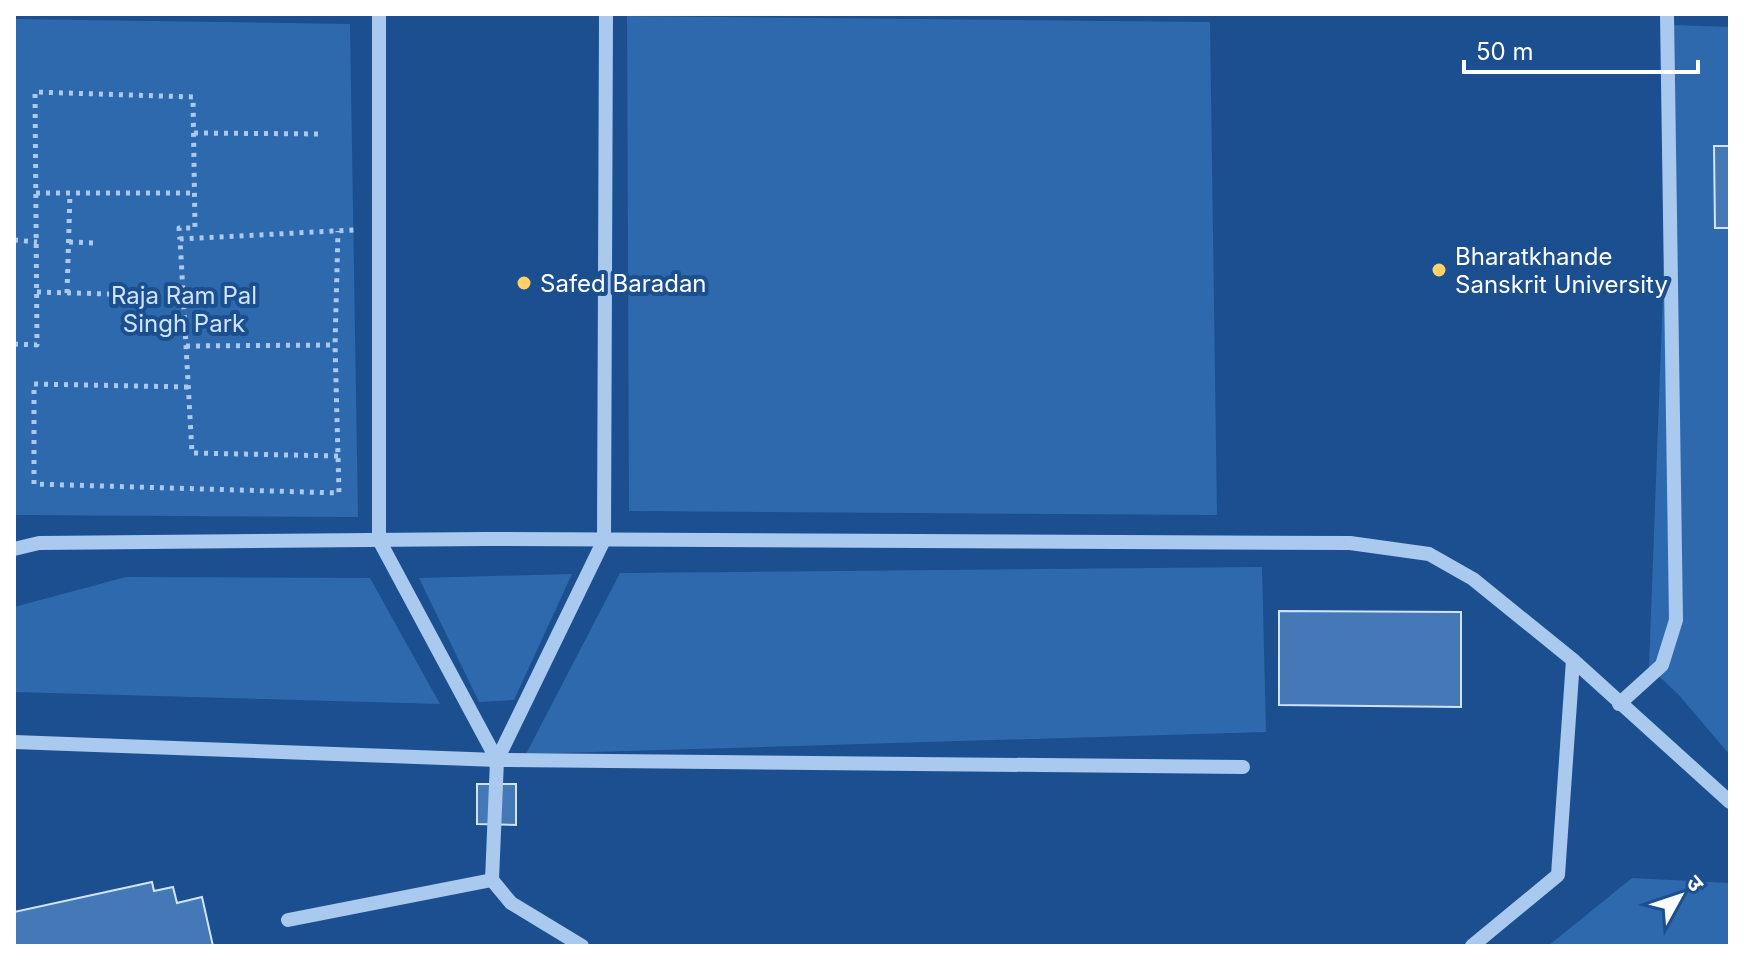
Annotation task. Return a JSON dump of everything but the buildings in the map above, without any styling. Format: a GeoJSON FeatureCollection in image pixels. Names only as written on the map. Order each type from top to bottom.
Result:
{"type":"FeatureCollection","features":[{"type":"Feature","properties":{"kind":"street"},"geometry":{"type":"LineString","coordinates":[[379,14],[379,540],[497,760]]}},
{"type":"Feature","properties":{"kind":"street"},"geometry":{"type":"LineString","coordinates":[[582,946],[511,903],[492,880],[497,760],[604,540],[606,14]]}},
{"type":"Feature","properties":{"kind":"street"},"geometry":{"type":"LineString","coordinates":[[1619,704],[1662,665],[1676,620],[1667,14]]}},
{"type":"Feature","properties":{"kind":"street"},"geometry":{"type":"LineString","coordinates":[[14,549],[39,543],[604,540],[1350,543],[1429,554],[1473,579],[1573,660],[1730,802]]}},
{"type":"Feature","properties":{"kind":"street"},"geometry":{"type":"LineString","coordinates":[[1472,946],[1558,875],[1573,660]]}},
{"type":"Feature","properties":{"kind":"street"},"geometry":{"type":"LineString","coordinates":[[14,742],[497,760],[1243,767]]}},
{"type":"Feature","properties":{"kind":"street"},"geometry":{"type":"LineString","coordinates":[[288,920],[492,880]]}},
{"type":"Feature","properties":{"kind":"path"},"geometry":{"type":"LineString","coordinates":[[14,344],[37,345],[35,92],[193,97],[195,228],[179,228],[192,453],[338,456]]}},
{"type":"Feature","properties":{"kind":"path"},"geometry":{"type":"LineString","coordinates":[[194,133],[324,134]]}},
{"type":"Feature","properties":{"kind":"path"},"geometry":{"type":"LineString","coordinates":[[36,193],[195,193]]}},
{"type":"Feature","properties":{"kind":"path"},"geometry":{"type":"LineString","coordinates":[[67,293],[70,193]]}},
{"type":"Feature","properties":{"kind":"path"},"geometry":{"type":"LineString","coordinates":[[180,239],[354,230]]}},
{"type":"Feature","properties":{"kind":"path"},"geometry":{"type":"LineString","coordinates":[[188,387],[34,384],[34,484],[339,493],[335,345],[338,231]]}},
{"type":"Feature","properties":{"kind":"path"},"geometry":{"type":"LineString","coordinates":[[14,240],[37,242]]}},
{"type":"Feature","properties":{"kind":"path"},"geometry":{"type":"LineString","coordinates":[[69,242],[96,243]]}},
{"type":"Feature","properties":{"kind":"path"},"geometry":{"type":"LineString","coordinates":[[37,292],[184,296]]}},
{"type":"Feature","properties":{"kind":"path"},"geometry":{"type":"LineString","coordinates":[[186,346],[335,345]]}},
{"type":"Feature","properties":{"kind":"green space"},"geometry":{"type":"Polygon","coordinates":[[[627,16],[1210,22],[1217,515],[629,511],[627,16]]]}},
{"type":"Feature","properties":{"kind":"green space","name":"Raja Ram Pal Singh Park"},"geometry":{"type":"Polygon","coordinates":[[[14,19],[350,24],[358,517],[14,515],[14,19]]]}},
{"type":"Feature","properties":{"kind":"green space"},"geometry":{"type":"Polygon","coordinates":[[[1673,25],[1730,27],[1730,755],[1678,694],[1649,667],[1673,25]]]}},
{"type":"Feature","properties":{"kind":"green space"},"geometry":{"type":"Polygon","coordinates":[[[1262,567],[1266,732],[526,754],[620,573],[1262,567]]]}},
{"type":"Feature","properties":{"kind":"green space"},"geometry":{"type":"Polygon","coordinates":[[[572,574],[514,700],[479,702],[419,578],[572,574]]]}},
{"type":"Feature","properties":{"kind":"green space"},"geometry":{"type":"Polygon","coordinates":[[[126,577],[370,578],[440,704],[14,692],[14,607],[126,577]]]}},
{"type":"Feature","properties":{"kind":"green space"},"geometry":{"type":"Polygon","coordinates":[[[1632,878],[1730,883],[1730,946],[1548,946],[1632,878]]]}},
{"type":"Feature","properties":{"kind":"place","name":"Bharatkhande Sanskrit University"},"geometry":{"type":"Point","coordinates":[1439,270]}},
{"type":"Feature","properties":{"kind":"place","name":"Safed Baradan"},"geometry":{"type":"Point","coordinates":[524,283]}}]}
